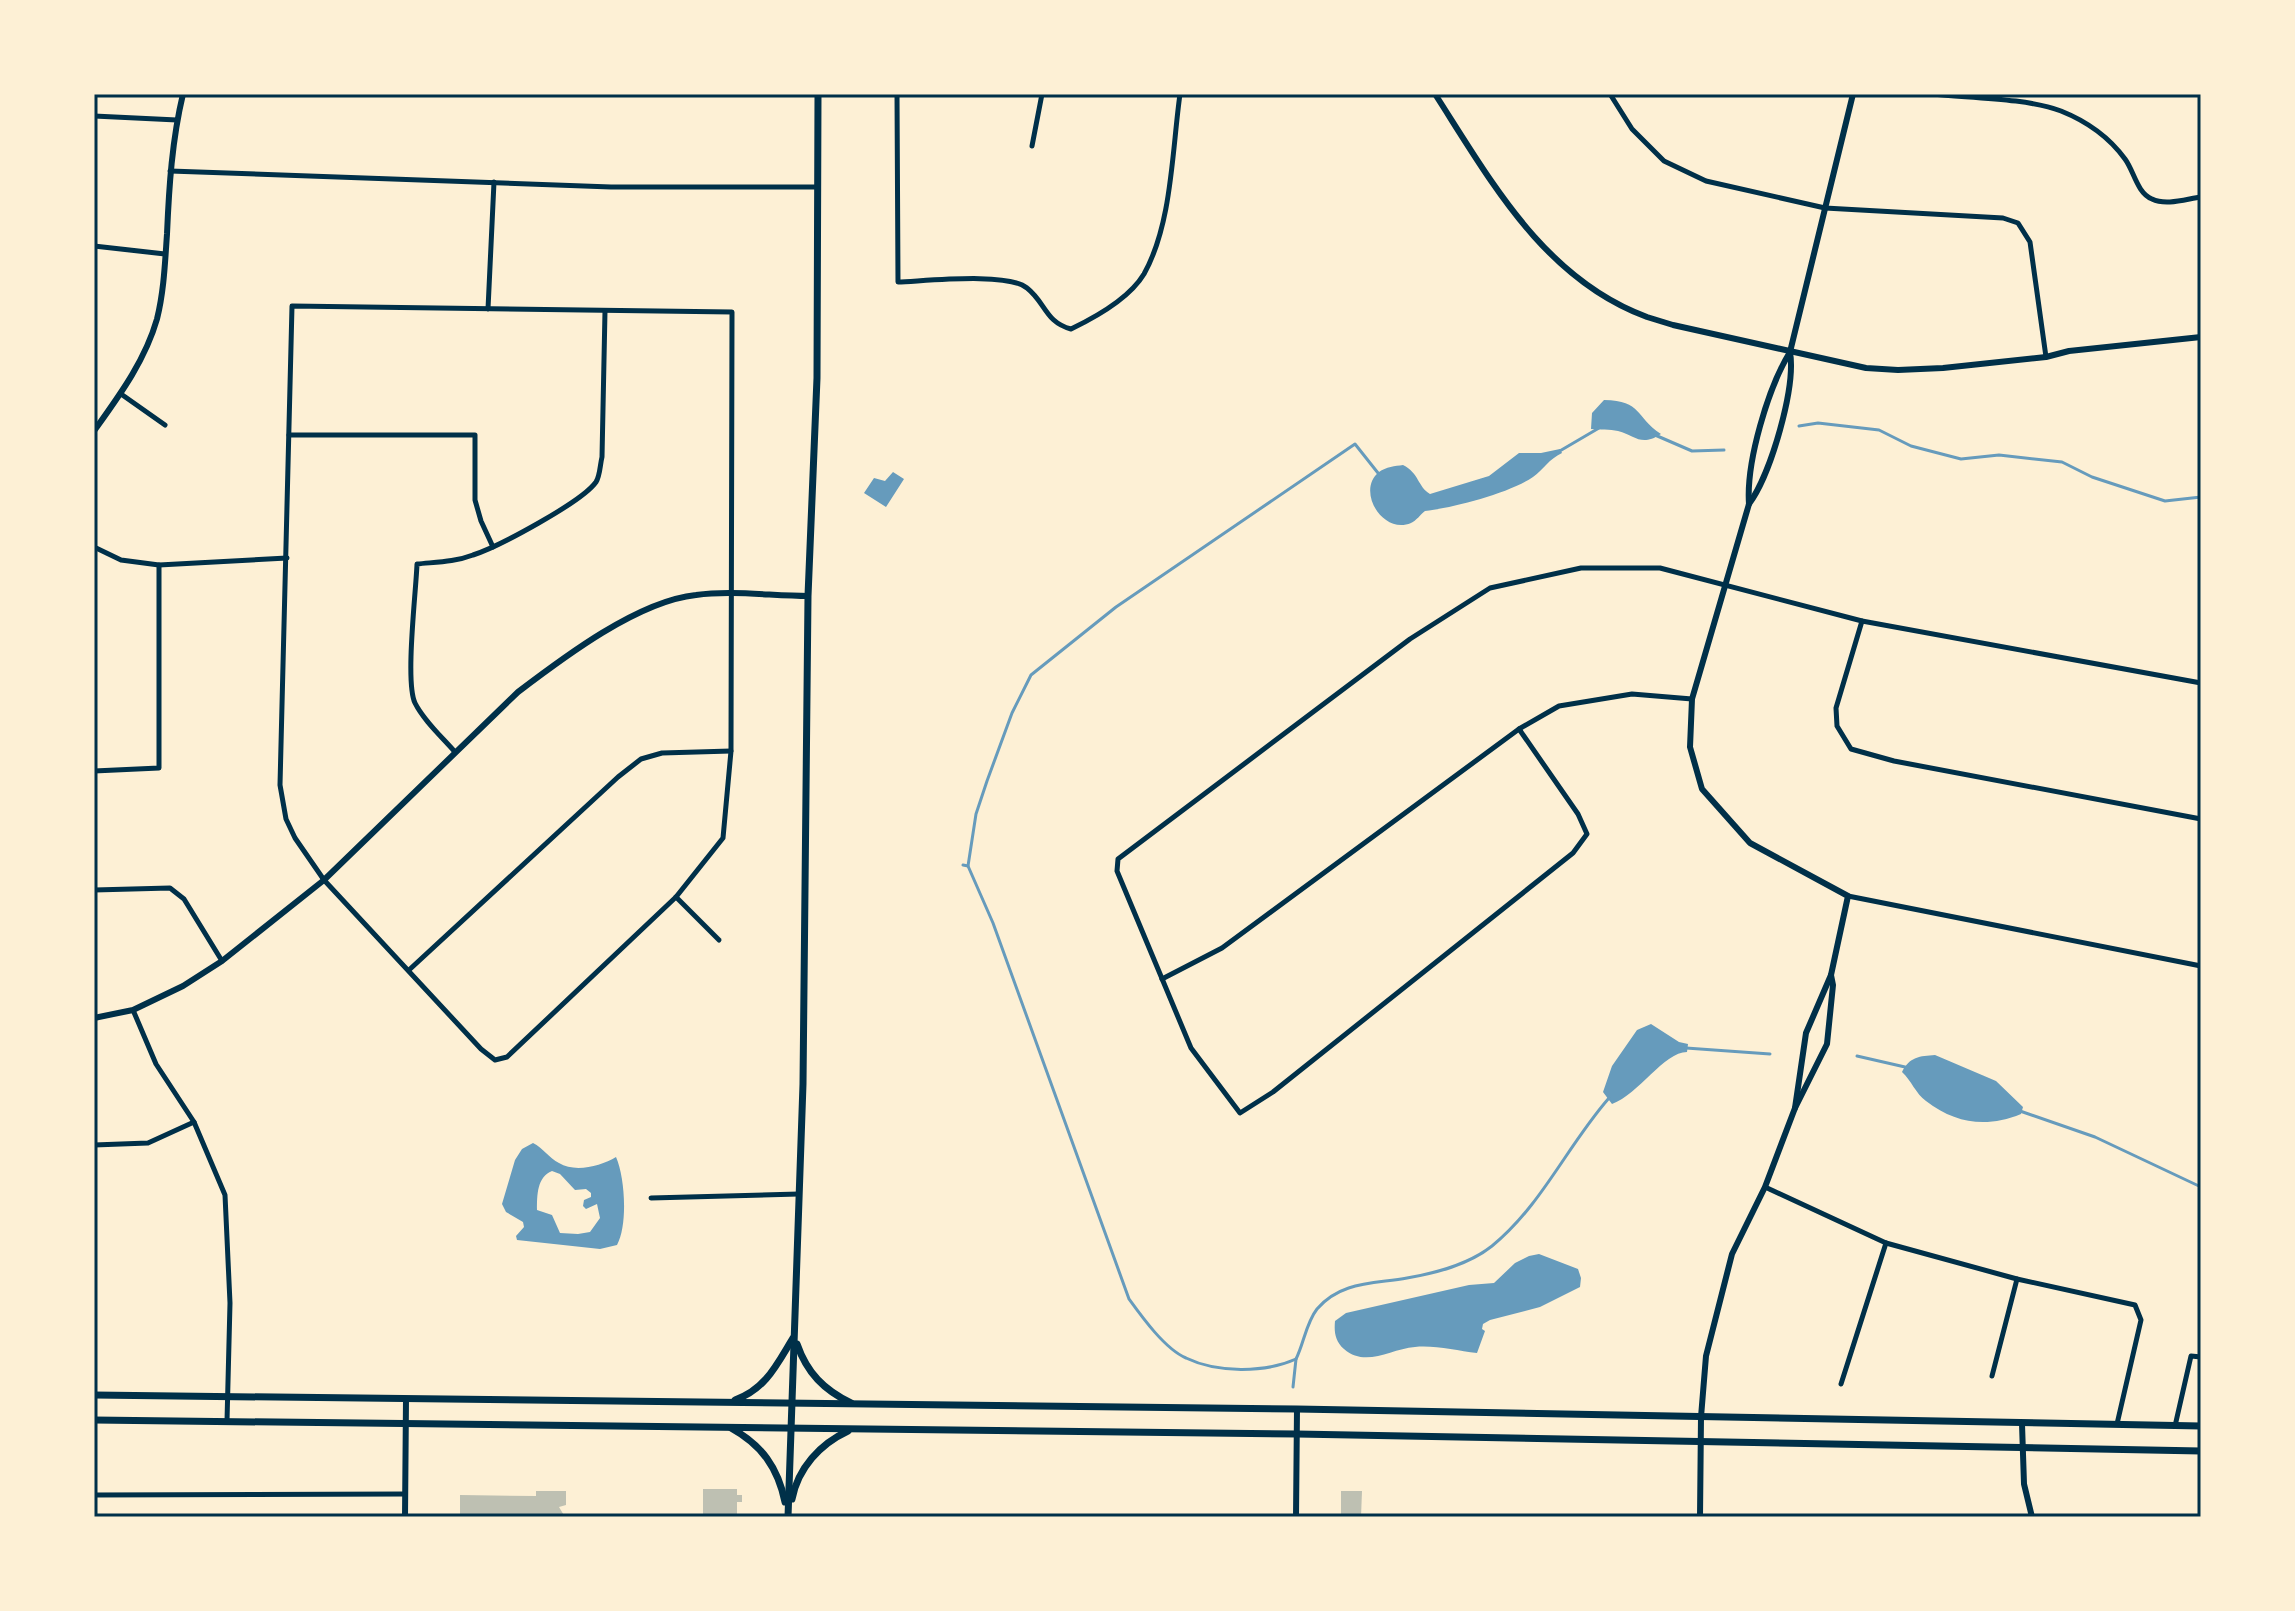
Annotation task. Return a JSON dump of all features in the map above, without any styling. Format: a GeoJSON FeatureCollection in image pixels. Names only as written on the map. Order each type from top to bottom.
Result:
{"type":"FeatureCollection","features":[{"type":"Feature","properties":{"kind":"main road"},"geometry":{"type":"LineString","coordinates":[[788,1517],[800,1194],[808,596],[817,378],[818,94]]}},
{"type":"Feature","properties":{"kind":"main road"},"geometry":{"type":"LineString","coordinates":[[729,1403],[754,1392],[767,1381],[794,1336]]}},
{"type":"Feature","properties":{"kind":"main road"},"geometry":{"type":"LineString","coordinates":[[794,1336],[804,1364],[816,1380],[833,1394],[853,1404]]}},
{"type":"Feature","properties":{"kind":"main road"},"geometry":{"type":"LineString","coordinates":[[94,1395],[1297,1409],[2201,1426]]}},
{"type":"Feature","properties":{"kind":"main road"},"geometry":{"type":"LineString","coordinates":[[94,1420],[1297,1434],[2201,1451]]}},
{"type":"Feature","properties":{"kind":"main road"},"geometry":{"type":"LineString","coordinates":[[729,1427],[757,1445],[769,1459],[781,1486],[788,1517]]}},
{"type":"Feature","properties":{"kind":"main road"},"geometry":{"type":"LineString","coordinates":[[788,1517],[793,1493],[815,1453],[851,1429]]}},
{"type":"Feature","properties":{"kind":"street"},"geometry":{"type":"LineString","coordinates":[[94,431],[121,394],[144,354],[156,322],[162,298],[170,171],[183,94]]}},
{"type":"Feature","properties":{"kind":"street"},"geometry":{"type":"LineString","coordinates":[[897,94],[898,282],[1007,279],[1026,287],[1056,325],[1071,329],[1107,311],[1143,277],[1162,230],[1180,94]]}},
{"type":"Feature","properties":{"kind":"street"},"geometry":{"type":"LineString","coordinates":[[1032,146],[1042,94]]}},
{"type":"Feature","properties":{"kind":"street"},"geometry":{"type":"LineString","coordinates":[[1435,94],[1519,221],[1571,274],[1597,293],[1647,317],[1790,352],[1866,368],[1898,370],[2046,357],[2069,351],[2201,337]]}},
{"type":"Feature","properties":{"kind":"street"},"geometry":{"type":"LineString","coordinates":[[1610,94],[1632,129],[1664,161],[1706,181],[1825,208],[2003,218],[2018,223],[2030,242],[2046,357]]}},
{"type":"Feature","properties":{"kind":"street"},"geometry":{"type":"LineString","coordinates":[[1749,504],[1755,445],[1781,367],[1790,352],[1853,94]]}},
{"type":"Feature","properties":{"kind":"street"},"geometry":{"type":"LineString","coordinates":[[1932,94],[2059,110],[2097,130],[2124,157],[2144,194],[2151,199],[2163,202],[2201,197]]}},
{"type":"Feature","properties":{"kind":"street"},"geometry":{"type":"LineString","coordinates":[[94,116],[177,120]]}},
{"type":"Feature","properties":{"kind":"street"},"geometry":{"type":"LineString","coordinates":[[170,171],[611,187],[817,187]]}},
{"type":"Feature","properties":{"kind":"street"},"geometry":{"type":"LineString","coordinates":[[488,309],[494,182]]}},
{"type":"Feature","properties":{"kind":"street"},"geometry":{"type":"LineString","coordinates":[[94,246],[165,254]]}},
{"type":"Feature","properties":{"kind":"street"},"geometry":{"type":"LineString","coordinates":[[292,306],[488,309],[732,312],[731,751],[723,838],[676,897],[507,1057],[495,1060],[481,1049],[324,880],[295,838],[286,819],[280,785],[292,306]]}},
{"type":"Feature","properties":{"kind":"street"},"geometry":{"type":"LineString","coordinates":[[455,752],[414,700],[411,678],[417,564],[449,561],[493,547],[574,501],[598,480],[602,457],[605,311]]}},
{"type":"Feature","properties":{"kind":"street"},"geometry":{"type":"LineString","coordinates":[[1790,352],[1793,367],[1774,453],[1749,504],[1692,699],[1690,747],[1702,789],[1750,843],[1848,896],[2201,966]]}},
{"type":"Feature","properties":{"kind":"street"},"geometry":{"type":"LineString","coordinates":[[121,394],[165,425]]}},
{"type":"Feature","properties":{"kind":"street"},"geometry":{"type":"LineString","coordinates":[[289,435],[475,435],[475,500],[493,547]]}},
{"type":"Feature","properties":{"kind":"street"},"geometry":{"type":"LineString","coordinates":[[94,547],[121,560],[159,565],[287,558]]}},
{"type":"Feature","properties":{"kind":"street"},"geometry":{"type":"LineString","coordinates":[[94,771],[159,768],[159,565]]}},
{"type":"Feature","properties":{"kind":"street"},"geometry":{"type":"LineString","coordinates":[[1519,729],[1578,814],[1587,834],[1573,853],[1273,1092],[1240,1113],[1191,1048],[1117,871],[1118,859],[1410,639],[1490,588],[1581,568],[1660,568],[1862,621],[2201,683]]}},
{"type":"Feature","properties":{"kind":"street"},"geometry":{"type":"LineString","coordinates":[[94,1018],[133,1010],[183,986],[222,961],[324,880],[518,692],[554,665],[636,614],[666,601],[697,594],[808,596]]}},
{"type":"Feature","properties":{"kind":"street"},"geometry":{"type":"LineString","coordinates":[[1862,621],[1836,708],[1837,726],[1851,749],[1894,761],[2201,819]]}},
{"type":"Feature","properties":{"kind":"street"},"geometry":{"type":"LineString","coordinates":[[1162,979],[1222,948],[1519,729],[1559,706],[1632,694],[1692,699]]}},
{"type":"Feature","properties":{"kind":"street"},"geometry":{"type":"LineString","coordinates":[[409,970],[641,759],[662,753],[731,751]]}},
{"type":"Feature","properties":{"kind":"street"},"geometry":{"type":"LineString","coordinates":[[94,890],[170,888],[184,899],[222,961]]}},
{"type":"Feature","properties":{"kind":"street"},"geometry":{"type":"LineString","coordinates":[[1795,1108],[1806,1033],[1831,975],[1848,896]]}},
{"type":"Feature","properties":{"kind":"street"},"geometry":{"type":"LineString","coordinates":[[676,897],[719,940]]}},
{"type":"Feature","properties":{"kind":"street"},"geometry":{"type":"LineString","coordinates":[[1700,1517],[1701,1417],[1706,1356],[1732,1254],[1765,1187],[1795,1108],[1827,1044],[1833,985],[1831,975]]}},
{"type":"Feature","properties":{"kind":"street"},"geometry":{"type":"LineString","coordinates":[[133,1010],[156,1064],[194,1122],[225,1195],[230,1303],[227,1421]]}},
{"type":"Feature","properties":{"kind":"street"},"geometry":{"type":"LineString","coordinates":[[94,1145],[148,1143],[194,1122]]}},
{"type":"Feature","properties":{"kind":"street"},"geometry":{"type":"LineString","coordinates":[[1765,1187],[1886,1243],[2017,1279],[2135,1305],[2141,1320],[2117,1424]]}},
{"type":"Feature","properties":{"kind":"street"},"geometry":{"type":"LineString","coordinates":[[651,1198],[800,1194]]}},
{"type":"Feature","properties":{"kind":"street"},"geometry":{"type":"LineString","coordinates":[[1841,1384],[1886,1243]]}},
{"type":"Feature","properties":{"kind":"street"},"geometry":{"type":"LineString","coordinates":[[1992,1376],[2017,1279]]}},
{"type":"Feature","properties":{"kind":"street"},"geometry":{"type":"LineString","coordinates":[[2175,1426],[2191,1356],[2201,1357]]}},
{"type":"Feature","properties":{"kind":"street"},"geometry":{"type":"LineString","coordinates":[[405,1517],[406,1399]]}},
{"type":"Feature","properties":{"kind":"street"},"geometry":{"type":"LineString","coordinates":[[1296,1517],[1297,1409]]}},
{"type":"Feature","properties":{"kind":"street"},"geometry":{"type":"LineString","coordinates":[[2022,1424],[2024,1484],[2032,1517]]}},
{"type":"Feature","properties":{"kind":"street"},"geometry":{"type":"LineString","coordinates":[[94,1495],[405,1494]]}},
{"type":"Feature","properties":{"kind":"water"},"geometry":{"type":"Polygon","coordinates":[[[1604,400],[1632,406],[1661,434],[1643,440],[1618,431],[1591,429],[1592,413],[1604,400]]]}},
{"type":"Feature","properties":{"kind":"water"},"geometry":{"type":"Polygon","coordinates":[[[1560,449],[1562,453],[1523,483],[1481,499],[1425,511],[1411,523],[1391,523],[1382,517],[1371,499],[1373,480],[1379,472],[1391,467],[1403,465],[1408,468],[1430,494],[1489,476],[1519,453],[1560,449]]]}},
{"type":"Feature","properties":{"kind":"water"},"geometry":{"type":"Polygon","coordinates":[[[893,472],[904,479],[886,507],[864,493],[874,478],[885,481],[893,472]]]}},
{"type":"Feature","properties":{"kind":"water"},"geometry":{"type":"Polygon","coordinates":[[[1651,1024],[1679,1042],[1688,1044],[1687,1052],[1669,1059],[1632,1092],[1612,1104],[1603,1092],[1612,1066],[1637,1030],[1651,1024]]]}},
{"type":"Feature","properties":{"kind":"water"},"geometry":{"type":"Polygon","coordinates":[[[1935,1055],[1996,1081],[2023,1107],[2021,1114],[1984,1122],[1960,1119],[1937,1109],[1919,1095],[1902,1072],[1916,1058],[1935,1055]]]}},
{"type":"Feature","properties":{"kind":"water"},"geometry":{"type":"Polygon","coordinates":[[[533,1143],[555,1161],[573,1168],[596,1165],[616,1157],[622,1176],[624,1201],[623,1226],[617,1245],[600,1249],[517,1240],[516,1236],[524,1227],[523,1222],[506,1212],[502,1204],[515,1160],[522,1149],[533,1143]],[[552,1171],[543,1178],[537,1210],[552,1215],[560,1233],[590,1232],[600,1218],[597,1204],[586,1209],[584,1200],[591,1197],[591,1193],[586,1189],[575,1190],[560,1174],[552,1171]]]}},
{"type":"Feature","properties":{"kind":"water"},"geometry":{"type":"Polygon","coordinates":[[[1539,1254],[1578,1269],[1580,1287],[1540,1307],[1483,1324],[1485,1331],[1477,1353],[1423,1347],[1361,1357],[1344,1349],[1337,1340],[1335,1321],[1346,1313],[1469,1285],[1494,1283],[1515,1263],[1539,1254]]]}},
{"type":"Feature","properties":{"kind":"building"},"geometry":{"type":"Polygon","coordinates":[[[703,1489],[737,1489],[737,1495],[742,1495],[742,1502],[737,1502],[737,1517],[703,1517],[703,1489]]]}},
{"type":"Feature","properties":{"kind":"building"},"geometry":{"type":"Polygon","coordinates":[[[536,1491],[566,1491],[566,1505],[559,1507],[565,1517],[460,1517],[460,1495],[536,1496],[536,1491]]]}},
{"type":"Feature","properties":{"kind":"building"},"geometry":{"type":"Polygon","coordinates":[[[1341,1491],[1362,1491],[1361,1517],[1341,1517],[1341,1491]]]}},
{"type":"Feature","properties":{"kind":"waterway"},"geometry":{"type":"LineString","coordinates":[[1799,426],[1818,423],[1879,430],[1911,446],[1961,459],[1999,455],[2062,462],[2092,477],[2165,501],[2201,497]]}},
{"type":"Feature","properties":{"kind":"waterway"},"geometry":{"type":"LineString","coordinates":[[1558,452],[1599,428]]}},
{"type":"Feature","properties":{"kind":"waterway"},"geometry":{"type":"LineString","coordinates":[[1655,435],[1692,451],[1724,450]]}},
{"type":"Feature","properties":{"kind":"waterway"},"geometry":{"type":"LineString","coordinates":[[963,865],[968,866],[976,814],[987,781],[1012,713],[1031,675],[1116,607],[1355,444],[1378,473]]}},
{"type":"Feature","properties":{"kind":"waterway"},"geometry":{"type":"LineString","coordinates":[[968,866],[993,923],[1129,1299],[1170,1348],[1198,1363],[1226,1369],[1256,1369],[1284,1364],[1296,1359],[1313,1315],[1337,1293],[1359,1285],[1440,1271],[1483,1253],[1510,1230],[1540,1194],[1609,1098]]}},
{"type":"Feature","properties":{"kind":"waterway"},"geometry":{"type":"LineString","coordinates":[[1686,1048],[1770,1054]]}},
{"type":"Feature","properties":{"kind":"waterway"},"geometry":{"type":"LineString","coordinates":[[1857,1056],[1905,1067]]}},
{"type":"Feature","properties":{"kind":"waterway"},"geometry":{"type":"LineString","coordinates":[[2020,1111],[2095,1137],[2201,1187]]}},
{"type":"Feature","properties":{"kind":"waterway"},"geometry":{"type":"LineString","coordinates":[[1293,1387],[1296,1359]]}}]}
